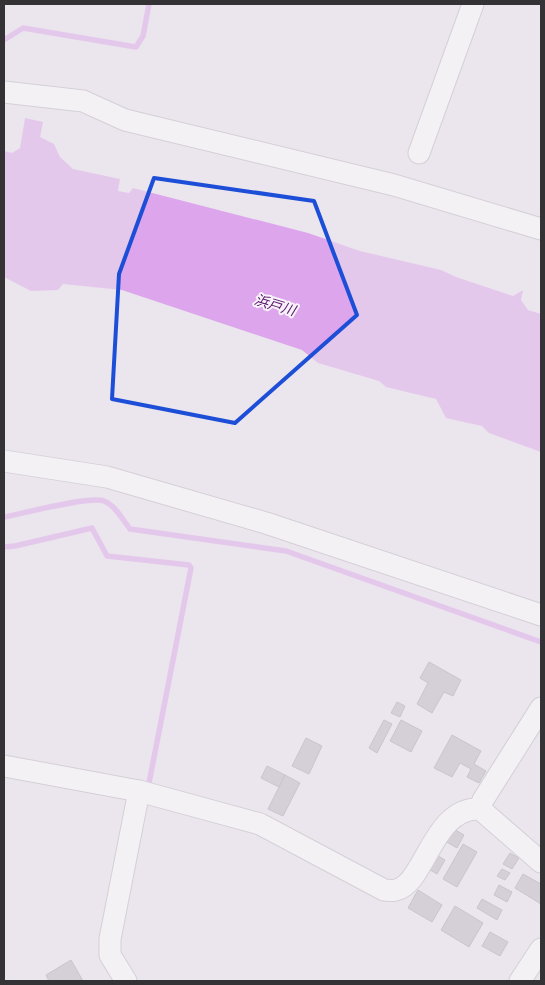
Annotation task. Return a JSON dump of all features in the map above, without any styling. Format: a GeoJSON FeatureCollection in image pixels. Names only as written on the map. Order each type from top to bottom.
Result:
{"type":"FeatureCollection","features":[{"type":"Feature","properties":{"kind":"street"},"geometry":{"type":"LineString","coordinates":[[419,153],[473,4]]}},
{"type":"Feature","properties":{"kind":"street"},"geometry":{"type":"LineString","coordinates":[[4,92],[83,101],[125,120],[394,185],[541,229]]}},
{"type":"Feature","properties":{"kind":"street"},"geometry":{"type":"LineString","coordinates":[[4,460],[107,477],[266,523],[541,615]]}},
{"type":"Feature","properties":{"kind":"street"},"geometry":{"type":"LineString","coordinates":[[480,809],[483,800],[541,708]]}},
{"type":"Feature","properties":{"kind":"street"},"geometry":{"type":"LineString","coordinates":[[4,766],[139,791],[260,824],[384,890],[397,890],[408,882],[451,818],[468,808],[480,809],[541,862]]}},
{"type":"Feature","properties":{"kind":"street"},"geometry":{"type":"LineString","coordinates":[[126,981],[110,955],[110,939],[139,791]]}},
{"type":"Feature","properties":{"kind":"street"},"geometry":{"type":"LineString","coordinates":[[520,981],[541,949]]}},
{"type":"Feature","properties":{"kind":"highlighted area"},"geometry":{"type":"Polygon","coordinates":[[[154,178],[314,201],[357,315],[235,423],[112,399],[119,274],[154,178]]]}},
{"type":"Feature","properties":{"kind":"water","name":"浜戸川"},"geometry":{"type":"Polygon","coordinates":[[[25,118],[43,122],[40,137],[54,144],[60,157],[73,169],[120,179],[118,191],[129,193],[133,188],[308,233],[360,251],[441,270],[513,296],[523,290],[521,300],[528,310],[541,314],[541,452],[489,433],[482,426],[446,418],[436,399],[386,387],[379,381],[318,363],[302,350],[122,290],[63,284],[58,290],[31,291],[4,277],[4,151],[12,153],[20,148],[25,118]]]}},
{"type":"Feature","properties":{"kind":"building"},"geometry":{"type":"Polygon","coordinates":[[[429,662],[461,680],[453,696],[444,692],[432,713],[417,704],[428,683],[420,678],[429,662]]]}},
{"type":"Feature","properties":{"kind":"building"},"geometry":{"type":"Polygon","coordinates":[[[397,702],[405,706],[400,717],[391,713],[397,702]]]}},
{"type":"Feature","properties":{"kind":"building"},"geometry":{"type":"Polygon","coordinates":[[[384,720],[392,724],[377,753],[369,748],[384,720]]]}},
{"type":"Feature","properties":{"kind":"building"},"geometry":{"type":"Polygon","coordinates":[[[401,720],[422,731],[411,752],[390,741],[401,720]]]}},
{"type":"Feature","properties":{"kind":"building"},"geometry":{"type":"Polygon","coordinates":[[[452,735],[481,751],[474,764],[486,771],[479,783],[467,777],[471,769],[460,763],[452,777],[434,768],[452,735]]]}},
{"type":"Feature","properties":{"kind":"building"},"geometry":{"type":"Polygon","coordinates":[[[306,738],[322,746],[309,774],[292,766],[306,738]]]}},
{"type":"Feature","properties":{"kind":"building"},"geometry":{"type":"Polygon","coordinates":[[[267,766],[285,775],[279,787],[261,778],[267,766]]]}},
{"type":"Feature","properties":{"kind":"building"},"geometry":{"type":"Polygon","coordinates":[[[285,775],[300,783],[283,816],[268,809],[285,775]]]}},
{"type":"Feature","properties":{"kind":"building"},"geometry":{"type":"Polygon","coordinates":[[[452,828],[464,835],[457,848],[445,841],[452,828]]]}},
{"type":"Feature","properties":{"kind":"building"},"geometry":{"type":"Polygon","coordinates":[[[463,844],[477,852],[457,887],[443,879],[463,844]]]}},
{"type":"Feature","properties":{"kind":"building"},"geometry":{"type":"Polygon","coordinates":[[[433,853],[445,860],[437,874],[425,867],[433,853]]]}},
{"type":"Feature","properties":{"kind":"building"},"geometry":{"type":"Polygon","coordinates":[[[510,853],[519,858],[512,869],[503,864],[510,853]]]}},
{"type":"Feature","properties":{"kind":"building"},"geometry":{"type":"Polygon","coordinates":[[[502,869],[510,873],[505,880],[497,876],[502,869]]]}},
{"type":"Feature","properties":{"kind":"building"},"geometry":{"type":"Polygon","coordinates":[[[523,874],[541,884],[541,904],[515,888],[523,874]]]}},
{"type":"Feature","properties":{"kind":"building"},"geometry":{"type":"Polygon","coordinates":[[[499,885],[512,892],[507,902],[494,895],[499,885]]]}},
{"type":"Feature","properties":{"kind":"building"},"geometry":{"type":"Polygon","coordinates":[[[418,890],[442,905],[432,922],[408,908],[418,890]]]}},
{"type":"Feature","properties":{"kind":"building"},"geometry":{"type":"Polygon","coordinates":[[[482,899],[502,910],[497,920],[477,908],[482,899]]]}},
{"type":"Feature","properties":{"kind":"building"},"geometry":{"type":"Polygon","coordinates":[[[455,906],[483,923],[469,947],[441,930],[455,906]]]}},
{"type":"Feature","properties":{"kind":"building"},"geometry":{"type":"Polygon","coordinates":[[[490,932],[508,942],[500,956],[482,946],[490,932]]]}},
{"type":"Feature","properties":{"kind":"building"},"geometry":{"type":"Polygon","coordinates":[[[71,960],[83,981],[49,981],[46,975],[71,960]]]}},
{"type":"Feature","properties":{"kind":"waterway"},"geometry":{"type":"LineString","coordinates":[[4,40],[23,28],[136,47],[143,36],[149,4]]}},
{"type":"Feature","properties":{"kind":"waterway"},"geometry":{"type":"LineString","coordinates":[[4,517],[71,503],[104,501],[115,509],[130,529],[286,551],[541,642]]}},
{"type":"Feature","properties":{"kind":"waterway"},"geometry":{"type":"LineString","coordinates":[[4,547],[92,528],[107,556],[189,565],[191,568],[148,788]]}}]}
